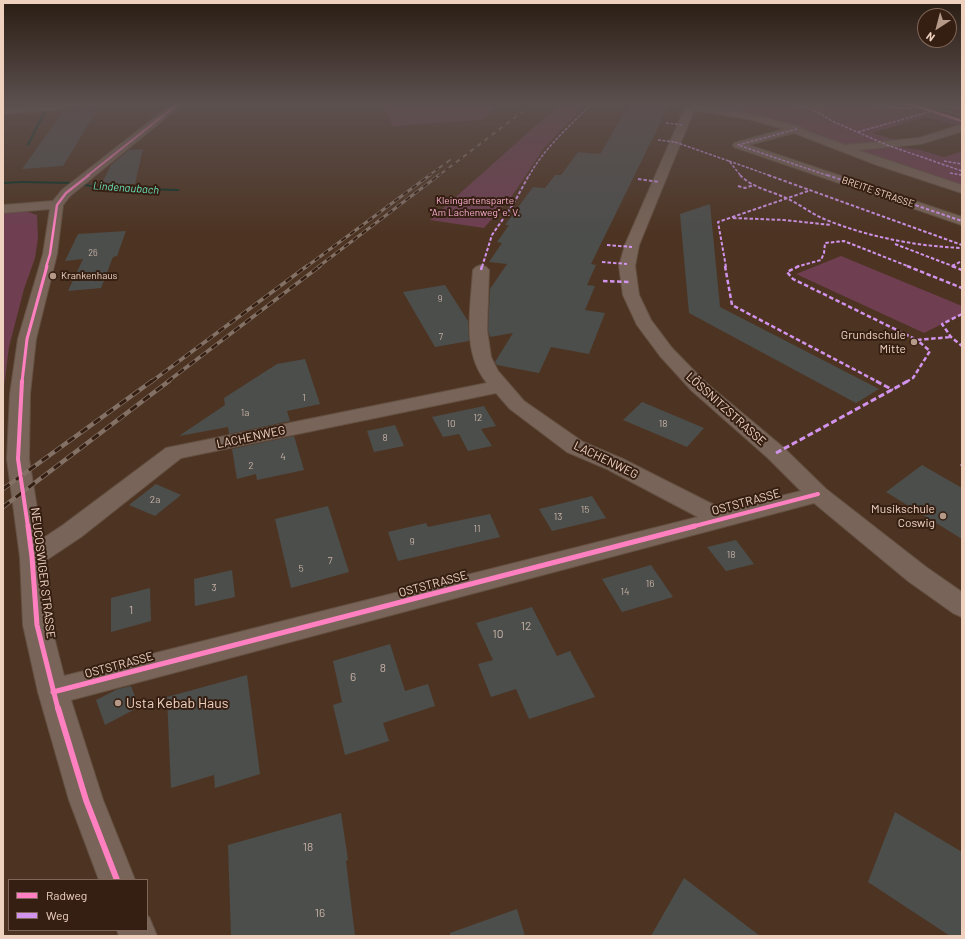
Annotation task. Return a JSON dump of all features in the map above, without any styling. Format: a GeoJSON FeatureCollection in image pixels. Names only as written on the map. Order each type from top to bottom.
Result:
{"type":"FeatureCollection","features":[{"type":"Feature","properties":{"kind":"street"},"geometry":{"type":"LineString","coordinates":[[3,209],[57,205],[66,193],[124,147]]}},
{"type":"Feature","properties":{"kind":"street","name":"LÖSSNITZSTRASSE"},"geometry":{"type":"LineString","coordinates":[[673,147],[632,245],[627,266],[631,295],[643,322],[666,352],[693,381],[776,453],[818,494],[916,574],[962,606]]}},
{"type":"Feature","properties":{"kind":"street","name":"BREITE STRASSE"},"geometry":{"type":"LineString","coordinates":[[743,147],[962,221]]}},
{"type":"Feature","properties":{"kind":"street"},"geometry":{"type":"LineString","coordinates":[[839,147],[881,163],[962,190]]}},
{"type":"Feature","properties":{"kind":"street"},"geometry":{"type":"LineString","coordinates":[[842,148],[860,147]]}},
{"type":"Feature","properties":{"kind":"street"},"geometry":{"type":"LineString","coordinates":[[913,147],[930,151],[937,149]]}},
{"type":"Feature","properties":{"kind":"street","name":"NEUCOSWIGER STRASSE"},"geometry":{"type":"LineString","coordinates":[[57,205],[50,254],[27,339],[20,394],[18,459],[32,557],[37,624],[53,692],[86,800],[117,879]]}},
{"type":"Feature","properties":{"kind":"street","name":"LACHENWEG"},"geometry":{"type":"LineString","coordinates":[[481,270],[478,322],[482,357],[489,373],[517,405],[575,447],[615,464],[722,519]]}},
{"type":"Feature","properties":{"kind":"street","name":"LACHENWEG"},"geometry":{"type":"LineString","coordinates":[[32,557],[72,531],[174,452],[500,386]]}},
{"type":"Feature","properties":{"kind":"street","name":"OSTSTRASSE"},"geometry":{"type":"LineString","coordinates":[[53,692],[818,494]]}},
{"type":"Feature","properties":{"kind":"green space","name":"Kleingartensparte \"Am Lachenweg\" e. V."},"geometry":{"type":"Polygon","coordinates":[[[512,147],[545,147],[512,196],[484,228],[430,220],[512,147]]]}},
{"type":"Feature","properties":{"kind":"green space"},"geometry":{"type":"Polygon","coordinates":[[[845,147],[898,147],[920,150],[944,157],[962,151],[962,189],[845,147]]]}},
{"type":"Feature","properties":{"kind":"green space"},"geometry":{"type":"Polygon","coordinates":[[[25,211],[37,215],[38,238],[35,258],[24,289],[9,347],[3,395],[3,213],[25,211]]]}},
{"type":"Feature","properties":{"kind":"green space"},"geometry":{"type":"Polygon","coordinates":[[[841,256],[962,306],[962,314],[924,333],[796,274],[841,256]]]}},
{"type":"Feature","properties":{"kind":"building"},"geometry":{"type":"Polygon","coordinates":[[[38,147],[75,147],[63,166],[22,169],[38,147]]]}},
{"type":"Feature","properties":{"kind":"building"},"geometry":{"type":"Polygon","coordinates":[[[604,147],[648,147],[591,264],[596,265],[587,285],[595,286],[585,310],[605,313],[589,354],[551,347],[539,373],[497,365],[495,362],[513,333],[490,337],[488,330],[490,289],[507,264],[489,262],[502,243],[497,242],[509,225],[505,225],[533,187],[545,188],[555,175],[561,175],[578,152],[600,154],[604,147]]]}},
{"type":"Feature","properties":{"kind":"building"},"geometry":{"type":"Polygon","coordinates":[[[143,149],[135,184],[100,187],[111,165],[129,150],[143,149]]]}},
{"type":"Feature","properties":{"kind":"building"},"geometry":{"type":"Polygon","coordinates":[[[710,204],[720,307],[879,389],[856,403],[689,313],[680,214],[710,204]]]}},
{"type":"Feature","properties":{"kind":"building"},"geometry":{"type":"Polygon","coordinates":[[[126,231],[117,256],[113,257],[101,288],[68,291],[83,259],[65,261],[78,234],[126,231]]]}},
{"type":"Feature","properties":{"kind":"building"},"geometry":{"type":"Polygon","coordinates":[[[445,285],[468,321],[469,341],[435,347],[403,292],[445,285]]]}},
{"type":"Feature","properties":{"kind":"building"},"geometry":{"type":"Polygon","coordinates":[[[305,359],[320,404],[287,411],[290,421],[229,434],[228,427],[179,436],[225,405],[224,398],[277,364],[305,359]]]}},
{"type":"Feature","properties":{"kind":"building"},"geometry":{"type":"Polygon","coordinates":[[[642,402],[704,428],[687,447],[623,420],[642,402]]]}},
{"type":"Feature","properties":{"kind":"building"},"geometry":{"type":"Polygon","coordinates":[[[484,406],[496,426],[481,429],[492,446],[468,451],[459,434],[443,437],[432,417],[484,406]]]}},
{"type":"Feature","properties":{"kind":"building"},"geometry":{"type":"Polygon","coordinates":[[[395,425],[404,446],[374,452],[367,431],[395,425]]]}},
{"type":"Feature","properties":{"kind":"building"},"geometry":{"type":"Polygon","coordinates":[[[294,436],[304,470],[257,480],[256,474],[237,479],[232,449],[294,436]]]}},
{"type":"Feature","properties":{"kind":"building","name":"Musikschule Coswig"},"geometry":{"type":"Polygon","coordinates":[[[922,465],[962,488],[962,539],[886,492],[922,465]]]}},
{"type":"Feature","properties":{"kind":"building"},"geometry":{"type":"Polygon","coordinates":[[[156,484],[181,495],[155,516],[129,505],[156,484]]]}},
{"type":"Feature","properties":{"kind":"building"},"geometry":{"type":"Polygon","coordinates":[[[592,496],[606,518],[552,531],[539,509],[592,496]]]}},
{"type":"Feature","properties":{"kind":"building"},"geometry":{"type":"Polygon","coordinates":[[[328,506],[349,572],[291,588],[275,519],[328,506]]]}},
{"type":"Feature","properties":{"kind":"building"},"geometry":{"type":"Polygon","coordinates":[[[490,514],[500,537],[398,561],[388,532],[426,523],[428,527],[490,514]]]}},
{"type":"Feature","properties":{"kind":"building"},"geometry":{"type":"Polygon","coordinates":[[[736,540],[754,564],[726,571],[707,547],[736,540]]]}},
{"type":"Feature","properties":{"kind":"building"},"geometry":{"type":"Polygon","coordinates":[[[651,565],[673,597],[622,612],[602,579],[651,565]]]}},
{"type":"Feature","properties":{"kind":"building"},"geometry":{"type":"Polygon","coordinates":[[[232,570],[235,597],[195,606],[194,579],[232,570]]]}},
{"type":"Feature","properties":{"kind":"building"},"geometry":{"type":"Polygon","coordinates":[[[150,588],[151,621],[111,632],[111,598],[150,588]]]}},
{"type":"Feature","properties":{"kind":"building"},"geometry":{"type":"Polygon","coordinates":[[[532,607],[557,656],[570,651],[595,697],[529,719],[516,689],[491,697],[478,664],[493,660],[476,623],[532,607]]]}},
{"type":"Feature","properties":{"kind":"building"},"geometry":{"type":"Polygon","coordinates":[[[390,644],[405,691],[428,684],[435,706],[383,723],[389,741],[345,755],[333,705],[342,702],[333,661],[390,644]]]}},
{"type":"Feature","properties":{"kind":"building"},"geometry":{"type":"Polygon","coordinates":[[[247,675],[260,774],[215,788],[214,775],[171,788],[167,697],[247,675]]]}},
{"type":"Feature","properties":{"kind":"building","name":"Usta Kebab Haus"},"geometry":{"type":"Polygon","coordinates":[[[131,686],[139,707],[105,725],[96,700],[118,689],[131,686]]]}},
{"type":"Feature","properties":{"kind":"building"},"geometry":{"type":"Polygon","coordinates":[[[895,812],[962,852],[962,936],[950,936],[868,882],[895,812]]]}},
{"type":"Feature","properties":{"kind":"building"},"geometry":{"type":"Polygon","coordinates":[[[341,813],[348,860],[346,861],[355,936],[231,936],[228,845],[341,813]]]}},
{"type":"Feature","properties":{"kind":"building"},"geometry":{"type":"Polygon","coordinates":[[[684,878],[760,936],[651,936],[684,878]]]}},
{"type":"Feature","properties":{"kind":"building"},"geometry":{"type":"Polygon","coordinates":[[[517,909],[525,936],[450,936],[450,933],[517,909]]]}},
{"type":"Feature","properties":{"kind":"waterway","name":"Lindenaubach"},"geometry":{"type":"LineString","coordinates":[[3,183],[74,183],[102,188],[178,190]]}},
{"type":"Feature","properties":{"kind":"railway"},"geometry":{"type":"LineString","coordinates":[[438,176],[476,147]]}},
{"type":"Feature","properties":{"kind":"railway"},"geometry":{"type":"LineString","coordinates":[[428,176],[450,160]]}},
{"type":"Feature","properties":{"kind":"railway"},"geometry":{"type":"LineString","coordinates":[[306,267],[430,175]]}},
{"type":"Feature","properties":{"kind":"railway"},"geometry":{"type":"LineString","coordinates":[[318,267],[439,175]]}},
{"type":"Feature","properties":{"kind":"railway"},"geometry":{"type":"LineString","coordinates":[[151,382],[307,266]]}},
{"type":"Feature","properties":{"kind":"railway"},"geometry":{"type":"LineString","coordinates":[[167,382],[320,266]]}},
{"type":"Feature","properties":{"kind":"railway"},"geometry":{"type":"LineString","coordinates":[[3,489],[152,381]]}},
{"type":"Feature","properties":{"kind":"railway"},"geometry":{"type":"LineString","coordinates":[[3,507],[169,381]]}},
{"type":"Feature","properties":{"kind":"marked path"},"geometry":{"type":"LineString","coordinates":[[481,270],[492,235],[514,203],[535,165],[550,147]]}},
{"type":"Feature","properties":{"kind":"marked path"},"geometry":{"type":"LineString","coordinates":[[689,147],[729,161],[742,177],[754,185],[786,198],[824,219],[882,238],[938,247],[962,248]]}},
{"type":"Feature","properties":{"kind":"marked path"},"geometry":{"type":"LineString","coordinates":[[743,147],[962,221]]}},
{"type":"Feature","properties":{"kind":"marked path"},"geometry":{"type":"LineString","coordinates":[[892,147],[962,171]]}},
{"type":"Feature","properties":{"kind":"marked path"},"geometry":{"type":"LineString","coordinates":[[729,161],[962,245]]}},
{"type":"Feature","properties":{"kind":"marked path"},"geometry":{"type":"LineString","coordinates":[[944,161],[962,164]]}},
{"type":"Feature","properties":{"kind":"marked path"},"geometry":{"type":"LineString","coordinates":[[950,173],[962,175]]}},
{"type":"Feature","properties":{"kind":"marked path"},"geometry":{"type":"LineString","coordinates":[[638,179],[659,182]]}},
{"type":"Feature","properties":{"kind":"marked path"},"geometry":{"type":"LineString","coordinates":[[738,186],[745,188],[754,185]]}},
{"type":"Feature","properties":{"kind":"marked path"},"geometry":{"type":"LineString","coordinates":[[811,190],[718,222],[732,305],[893,390]]}},
{"type":"Feature","properties":{"kind":"marked path"},"geometry":{"type":"LineString","coordinates":[[733,218],[784,220],[831,225]]}},
{"type":"Feature","properties":{"kind":"marked path"},"geometry":{"type":"LineString","coordinates":[[951,337],[917,340],[815,291],[793,279],[787,272],[795,267],[821,260],[824,253],[825,243],[844,241],[962,288]]}},
{"type":"Feature","properties":{"kind":"marked path"},"geometry":{"type":"LineString","coordinates":[[895,244],[962,270]]}},
{"type":"Feature","properties":{"kind":"marked path"},"geometry":{"type":"LineString","coordinates":[[607,245],[632,247]]}},
{"type":"Feature","properties":{"kind":"marked path"},"geometry":{"type":"LineString","coordinates":[[952,266],[962,261]]}},
{"type":"Feature","properties":{"kind":"marked path"},"geometry":{"type":"LineString","coordinates":[[602,262],[627,264]]}},
{"type":"Feature","properties":{"kind":"marked path"},"geometry":{"type":"LineString","coordinates":[[603,281],[629,282]]}},
{"type":"Feature","properties":{"kind":"marked path"},"geometry":{"type":"LineString","coordinates":[[962,314],[942,324],[951,337],[962,346]]}},
{"type":"Feature","properties":{"kind":"marked path"},"geometry":{"type":"LineString","coordinates":[[776,453],[913,378],[930,351],[917,340]]}},
{"type":"Feature","properties":{"kind":"cycle path"},"geometry":{"type":"LineString","coordinates":[[117,879],[86,800],[53,692],[37,625],[32,557],[18,459],[20,394],[27,339],[50,254],[57,205],[66,193],[124,147]]}},
{"type":"Feature","properties":{"kind":"cycle path"},"geometry":{"type":"LineString","coordinates":[[53,692],[818,494]]}},
{"type":"Feature","properties":{"kind":"place","name":"Krankenhaus"},"geometry":{"type":"Point","coordinates":[53,276]}},
{"type":"Feature","properties":{"kind":"place","name":"Grundschule Mitte"},"geometry":{"type":"Point","coordinates":[914,342]}},
{"type":"Feature","properties":{"kind":"place","name":"Musikschule Coswig"},"geometry":{"type":"Point","coordinates":[943,516]}},
{"type":"Feature","properties":{"kind":"place","name":"Usta Kebab Haus"},"geometry":{"type":"Point","coordinates":[118,703]}}]}
